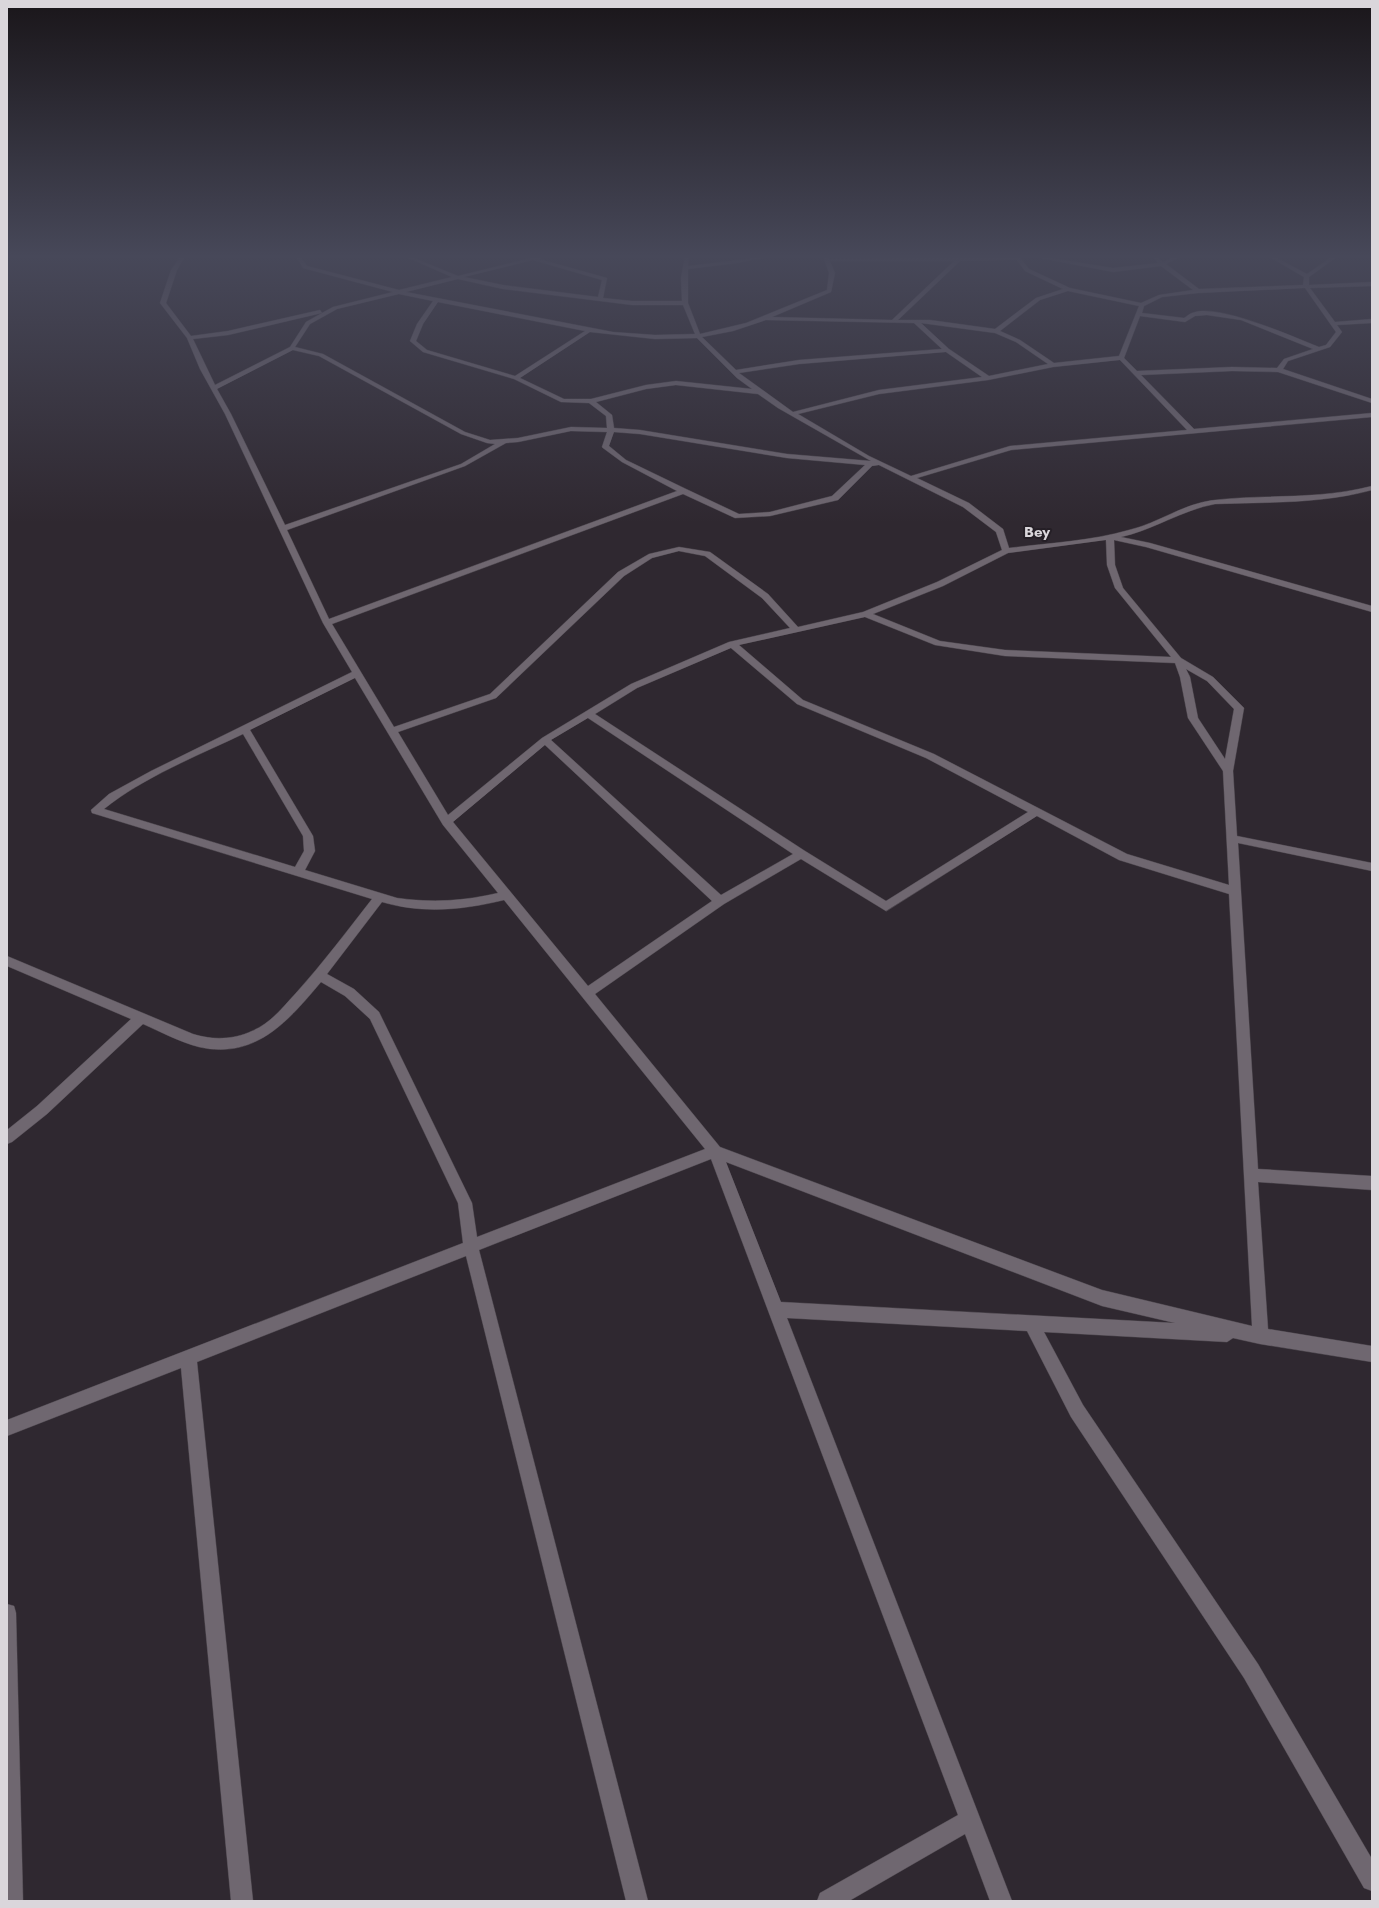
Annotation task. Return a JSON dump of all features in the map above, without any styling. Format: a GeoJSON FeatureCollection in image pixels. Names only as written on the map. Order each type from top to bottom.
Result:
{"type":"FeatureCollection","features":[{"type":"Feature","properties":{"kind":"street"},"geometry":{"type":"LineString","coordinates":[[193,345],[203,369],[214,388],[327,623],[447,822],[715,1151],[1001,1901]]}},
{"type":"Feature","properties":{"kind":"street"},"geometry":{"type":"LineString","coordinates":[[214,388],[292,348],[294,345]]}},
{"type":"Feature","properties":{"kind":"street"},"geometry":{"type":"LineString","coordinates":[[418,345],[425,351],[516,378],[563,401],[591,401],[646,387],[676,382],[759,392]]}},
{"type":"Feature","properties":{"kind":"street"},"geometry":{"type":"LineString","coordinates":[[516,378],[566,345]]}},
{"type":"Feature","properties":{"kind":"street"},"geometry":{"type":"LineString","coordinates":[[708,345],[759,392],[792,414],[883,465],[966,505],[1000,531],[1006,551]]}},
{"type":"Feature","properties":{"kind":"street"},"geometry":{"type":"LineString","coordinates":[[942,345],[988,378]]}},
{"type":"Feature","properties":{"kind":"street"},"geometry":{"type":"LineString","coordinates":[[1024,345],[1053,366]]}},
{"type":"Feature","properties":{"kind":"street"},"geometry":{"type":"LineString","coordinates":[[1121,358],[1126,345]]}},
{"type":"Feature","properties":{"kind":"street"},"geometry":{"type":"LineString","coordinates":[[1308,345],[1318,349]]}},
{"type":"Feature","properties":{"kind":"street"},"geometry":{"type":"LineString","coordinates":[[1279,370],[1286,360],[1329,345]]}},
{"type":"Feature","properties":{"kind":"street"},"geometry":{"type":"LineString","coordinates":[[292,348],[321,355],[463,433],[489,442],[506,441],[571,429],[611,430],[640,432],[787,456],[883,465]]}},
{"type":"Feature","properties":{"kind":"street"},"geometry":{"type":"LineString","coordinates":[[736,372],[799,362],[947,350]]}},
{"type":"Feature","properties":{"kind":"street"},"geometry":{"type":"LineString","coordinates":[[792,414],[879,392],[988,378],[1053,366],[1121,358]]}},
{"type":"Feature","properties":{"kind":"street"},"geometry":{"type":"LineString","coordinates":[[1121,358],[1193,432]]}},
{"type":"Feature","properties":{"kind":"street"},"geometry":{"type":"LineString","coordinates":[[1135,373],[1232,369],[1279,370],[1372,401]]}},
{"type":"Feature","properties":{"kind":"street"},"geometry":{"type":"LineString","coordinates":[[591,401],[609,415],[611,430],[605,447],[624,461],[683,491],[738,516],[770,514],[835,498],[870,464]]}},
{"type":"Feature","properties":{"kind":"street"},"geometry":{"type":"LineString","coordinates":[[911,478],[1010,448],[1372,415]]}},
{"type":"Feature","properties":{"kind":"street"},"geometry":{"type":"LineString","coordinates":[[282,529],[463,466],[506,441]]}},
{"type":"Feature","properties":{"kind":"street"},"geometry":{"type":"LineString","coordinates":[[447,822],[545,740],[634,686],[732,644],[866,614],[940,584],[1006,551],[1110,537],[1145,528],[1198,505],[1232,500],[1316,498],[1350,494],[1372,488]]}},
{"type":"Feature","properties":{"kind":"street"},"geometry":{"type":"LineString","coordinates":[[327,623],[683,491]]}},
{"type":"Feature","properties":{"kind":"street"},"geometry":{"type":"LineString","coordinates":[[1110,537],[1147,545],[1372,609]]}},
{"type":"Feature","properties":{"kind":"street"},"geometry":{"type":"LineString","coordinates":[[1110,537],[1111,565],[1119,588],[1178,660],[1185,677],[1193,718],[1228,771]]}},
{"type":"Feature","properties":{"kind":"street"},"geometry":{"type":"LineString","coordinates":[[392,731],[493,696],[621,574],[649,556],[679,550],[707,554],[765,596],[796,630]]}},
{"type":"Feature","properties":{"kind":"street"},"geometry":{"type":"LineString","coordinates":[[866,614],[938,643],[1005,653],[1178,660],[1210,679],[1239,708],[1228,771],[1260,1336]]}},
{"type":"Feature","properties":{"kind":"street"},"geometry":{"type":"LineString","coordinates":[[732,644],[800,702],[930,756],[1123,857],[1234,891]]}},
{"type":"Feature","properties":{"kind":"street"},"geometry":{"type":"LineString","coordinates":[[358,673],[148,777],[113,796],[96,810],[379,898],[415,905],[454,906],[474,904],[506,895]]}},
{"type":"Feature","properties":{"kind":"street"},"geometry":{"type":"LineString","coordinates":[[588,714],[886,907],[1036,812]]}},
{"type":"Feature","properties":{"kind":"street"},"geometry":{"type":"LineString","coordinates":[[245,729],[308,836],[310,851],[308,857],[297,872]]}},
{"type":"Feature","properties":{"kind":"street"},"geometry":{"type":"LineString","coordinates":[[545,740],[720,901]]}},
{"type":"Feature","properties":{"kind":"street"},"geometry":{"type":"LineString","coordinates":[[1231,838],[1372,867]]}},
{"type":"Feature","properties":{"kind":"street"},"geometry":{"type":"LineString","coordinates":[[587,993],[720,901],[802,854]]}},
{"type":"Feature","properties":{"kind":"street"},"geometry":{"type":"LineString","coordinates":[[7,960],[141,1018],[204,1043],[220,1044],[238,1042],[252,1037],[278,1022],[320,976],[379,898]]}},
{"type":"Feature","properties":{"kind":"street"},"geometry":{"type":"LineString","coordinates":[[320,976],[351,992],[364,1003],[375,1016],[465,1203],[471,1247],[637,1901]]}},
{"type":"Feature","properties":{"kind":"street"},"geometry":{"type":"LineString","coordinates":[[7,1138],[42,1110],[141,1018]]}},
{"type":"Feature","properties":{"kind":"street"},"geometry":{"type":"LineString","coordinates":[[7,1428],[715,1151],[1102,1298],[1260,1336],[1372,1354]]}},
{"type":"Feature","properties":{"kind":"street"},"geometry":{"type":"LineString","coordinates":[[1251,1175],[1372,1183]]}},
{"type":"Feature","properties":{"kind":"street"},"geometry":{"type":"LineString","coordinates":[[776,1310],[1031,1322],[1260,1336]]}},
{"type":"Feature","properties":{"kind":"street"},"geometry":{"type":"LineString","coordinates":[[1031,1322],[1077,1411],[1251,1671],[1372,1880]]}},
{"type":"Feature","properties":{"kind":"street"},"geometry":{"type":"LineString","coordinates":[[188,1357],[242,1901]]}},
{"type":"Feature","properties":{"kind":"street"},"geometry":{"type":"LineString","coordinates":[[7,1613],[12,1901]]}},
{"type":"Feature","properties":{"kind":"street"},"geometry":{"type":"LineString","coordinates":[[828,1901],[970,1820]]}},
{"type":"Feature","properties":{"kind":"district","name":"Bey"},"geometry":{"type":"Point","coordinates":[1037,532]}}]}
